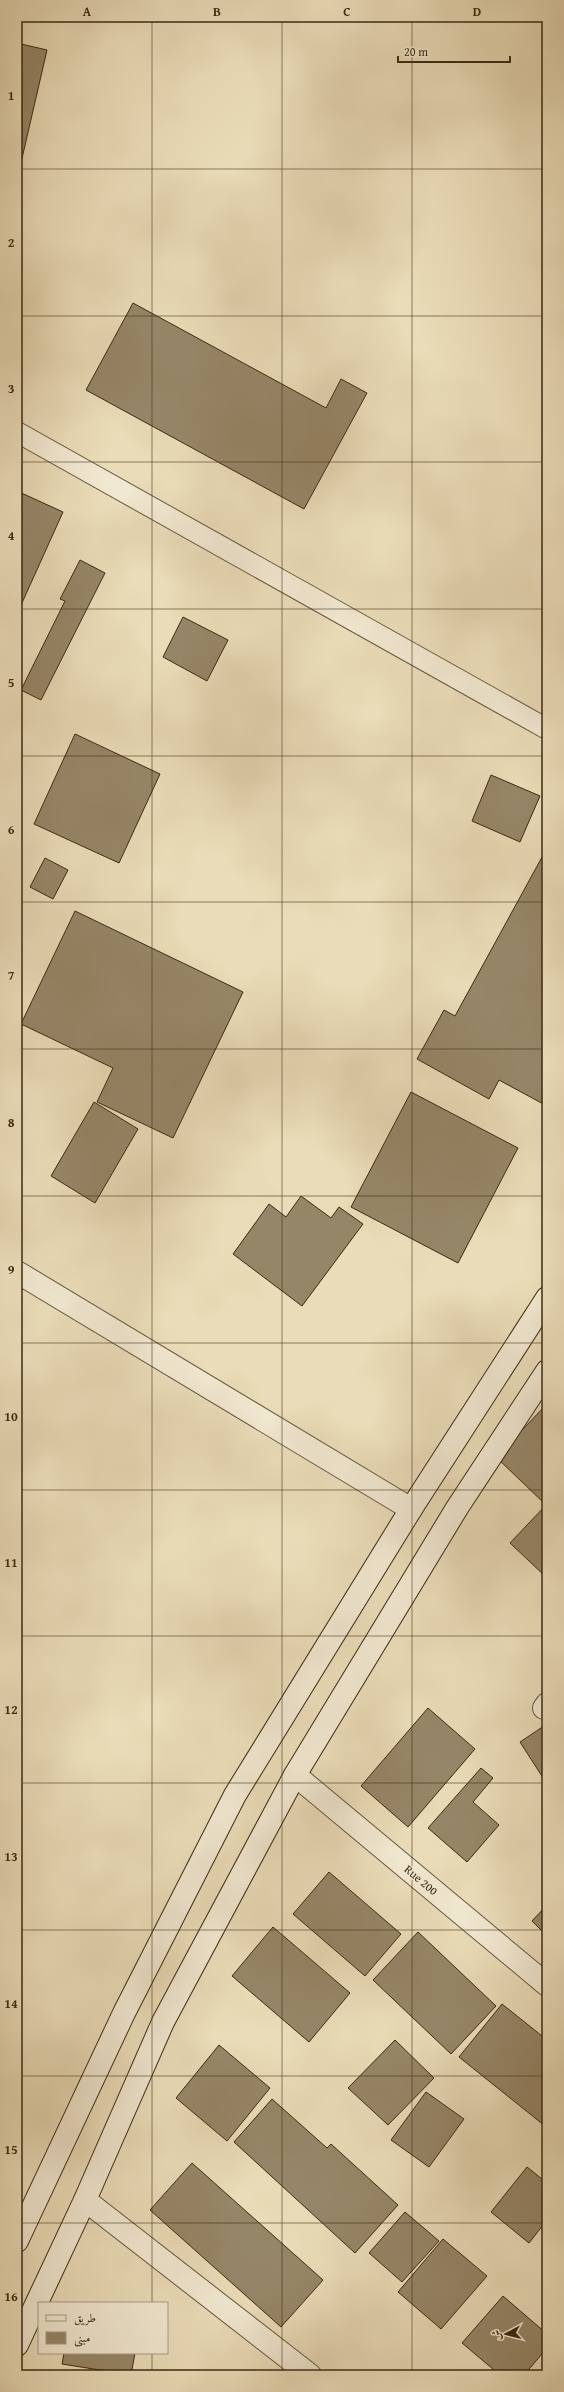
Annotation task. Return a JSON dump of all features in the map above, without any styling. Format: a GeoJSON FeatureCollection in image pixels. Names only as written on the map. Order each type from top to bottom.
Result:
{"type":"FeatureCollection","features":[{"type":"Feature","properties":{"kind":"main road"},"geometry":{"type":"LineString","coordinates":[[17,1272],[411,1509]]}},
{"type":"Feature","properties":{"kind":"main road"},"geometry":{"type":"LineString","coordinates":[[17,2241],[124,2013],[235,1795],[411,1509],[547,1298]]}},
{"type":"Feature","properties":{"kind":"main road"},"geometry":{"type":"LineString","coordinates":[[17,2345],[85,2200],[163,2022],[295,1775],[457,1508],[547,1371]]}},
{"type":"Feature","properties":{"kind":"main road","name":"Rue 200"},"geometry":{"type":"LineString","coordinates":[[295,1775],[547,1985]]}},
{"type":"Feature","properties":{"kind":"main road"},"geometry":{"type":"LineString","coordinates":[[85,2200],[307,2374]]}},
{"type":"Feature","properties":{"kind":"lane"},"geometry":{"type":"LineString","coordinates":[[17,432],[547,729]]}},
{"type":"Feature","properties":{"kind":"building"},"geometry":{"type":"Polygon","coordinates":[[[17,43],[47,50],[17,180],[17,43]]]}},
{"type":"Feature","properties":{"kind":"building"},"geometry":{"type":"Polygon","coordinates":[[[133,303],[326,408],[341,379],[367,393],[304,509],[86,390],[133,303]]]}},
{"type":"Feature","properties":{"kind":"building"},"geometry":{"type":"Polygon","coordinates":[[[17,491],[63,512],[17,614],[17,491]]]}},
{"type":"Feature","properties":{"kind":"building"},"geometry":{"type":"Polygon","coordinates":[[[80,560],[105,573],[41,700],[21,690],[65,601],[60,599],[80,560]]]}},
{"type":"Feature","properties":{"kind":"building"},"geometry":{"type":"Polygon","coordinates":[[[183,617],[228,640],[207,681],[163,657],[183,617]]]}},
{"type":"Feature","properties":{"kind":"building"},"geometry":{"type":"Polygon","coordinates":[[[75,734],[160,774],[119,863],[34,824],[75,734]]]}},
{"type":"Feature","properties":{"kind":"building"},"geometry":{"type":"Polygon","coordinates":[[[491,775],[540,796],[520,842],[472,821],[491,775]]]}},
{"type":"Feature","properties":{"kind":"building"},"geometry":{"type":"Polygon","coordinates":[[[547,848],[547,1106],[499,1080],[489,1099],[417,1059],[444,1010],[455,1016],[547,848]]]}},
{"type":"Feature","properties":{"kind":"building"},"geometry":{"type":"Polygon","coordinates":[[[45,858],[68,870],[53,899],[30,887],[45,858]]]}},
{"type":"Feature","properties":{"kind":"building"},"geometry":{"type":"Polygon","coordinates":[[[75,911],[243,992],[173,1138],[97,1102],[113,1068],[21,1024],[75,911]]]}},
{"type":"Feature","properties":{"kind":"building"},"geometry":{"type":"Polygon","coordinates":[[[411,1092],[518,1148],[458,1263],[351,1207],[411,1092]]]}},
{"type":"Feature","properties":{"kind":"building"},"geometry":{"type":"Polygon","coordinates":[[[94,1102],[138,1129],[95,1203],[51,1176],[94,1102]]]}},
{"type":"Feature","properties":{"kind":"building"},"geometry":{"type":"Polygon","coordinates":[[[301,1196],[331,1218],[339,1207],[363,1224],[302,1306],[233,1254],[269,1204],[286,1217],[301,1196]]]}},
{"type":"Feature","properties":{"kind":"building"},"geometry":{"type":"Polygon","coordinates":[[[547,1404],[547,1578],[510,1543],[546,1505],[496,1457],[547,1404]]]}},
{"type":"Feature","properties":{"kind":"building"},"geometry":{"type":"Polygon","coordinates":[[[428,1708],[475,1749],[408,1827],[361,1786],[428,1708]]]}},
{"type":"Feature","properties":{"kind":"building"},"geometry":{"type":"Polygon","coordinates":[[[547,1724],[547,1784],[520,1742],[547,1724]]]}},
{"type":"Feature","properties":{"kind":"building"},"geometry":{"type":"Polygon","coordinates":[[[481,1768],[493,1778],[473,1802],[499,1825],[467,1862],[428,1828],[481,1768]]]}},
{"type":"Feature","properties":{"kind":"building"},"geometry":{"type":"Polygon","coordinates":[[[329,1872],[401,1934],[365,1976],[293,1914],[329,1872]]]}},
{"type":"Feature","properties":{"kind":"building"},"geometry":{"type":"Polygon","coordinates":[[[547,1905],[547,1936],[532,1921],[547,1905]]]}},
{"type":"Feature","properties":{"kind":"building"},"geometry":{"type":"Polygon","coordinates":[[[273,1927],[350,1993],[309,2042],[232,1976],[273,1927]]]}},
{"type":"Feature","properties":{"kind":"building"},"geometry":{"type":"Polygon","coordinates":[[[418,1932],[496,2006],[451,2054],[373,1980],[418,1932]]]}},
{"type":"Feature","properties":{"kind":"building"},"geometry":{"type":"Polygon","coordinates":[[[502,2004],[547,2040],[547,2124],[545,2126],[459,2057],[502,2004]]]}},
{"type":"Feature","properties":{"kind":"building"},"geometry":{"type":"Polygon","coordinates":[[[395,2040],[434,2078],[388,2125],[348,2088],[395,2040]]]}},
{"type":"Feature","properties":{"kind":"building"},"geometry":{"type":"Polygon","coordinates":[[[219,2045],[270,2088],[227,2141],[176,2098],[219,2045]]]}},
{"type":"Feature","properties":{"kind":"building"},"geometry":{"type":"Polygon","coordinates":[[[426,2092],[464,2119],[429,2167],[391,2140],[426,2092]]]}},
{"type":"Feature","properties":{"kind":"building"},"geometry":{"type":"Polygon","coordinates":[[[272,2099],[327,2148],[331,2144],[398,2205],[355,2253],[234,2142],[272,2099]]]}},
{"type":"Feature","properties":{"kind":"building"},"geometry":{"type":"Polygon","coordinates":[[[192,2163],[323,2280],[281,2327],[150,2210],[192,2163]]]}},
{"type":"Feature","properties":{"kind":"building"},"geometry":{"type":"Polygon","coordinates":[[[527,2167],[547,2183],[547,2220],[529,2243],[491,2212],[527,2167]]]}},
{"type":"Feature","properties":{"kind":"building"},"geometry":{"type":"Polygon","coordinates":[[[405,2212],[439,2241],[402,2282],[369,2253],[405,2212]]]}},
{"type":"Feature","properties":{"kind":"building"},"geometry":{"type":"Polygon","coordinates":[[[443,2239],[487,2276],[441,2329],[398,2292],[443,2239]]]}},
{"type":"Feature","properties":{"kind":"building"},"geometry":{"type":"Polygon","coordinates":[[[503,2296],[547,2334],[547,2348],[524,2375],[500,2375],[462,2343],[503,2296]]]}},
{"type":"Feature","properties":{"kind":"building"},"geometry":{"type":"Polygon","coordinates":[[[64,2354],[135,2354],[131,2375],[62,2364],[64,2354]]]}}]}
